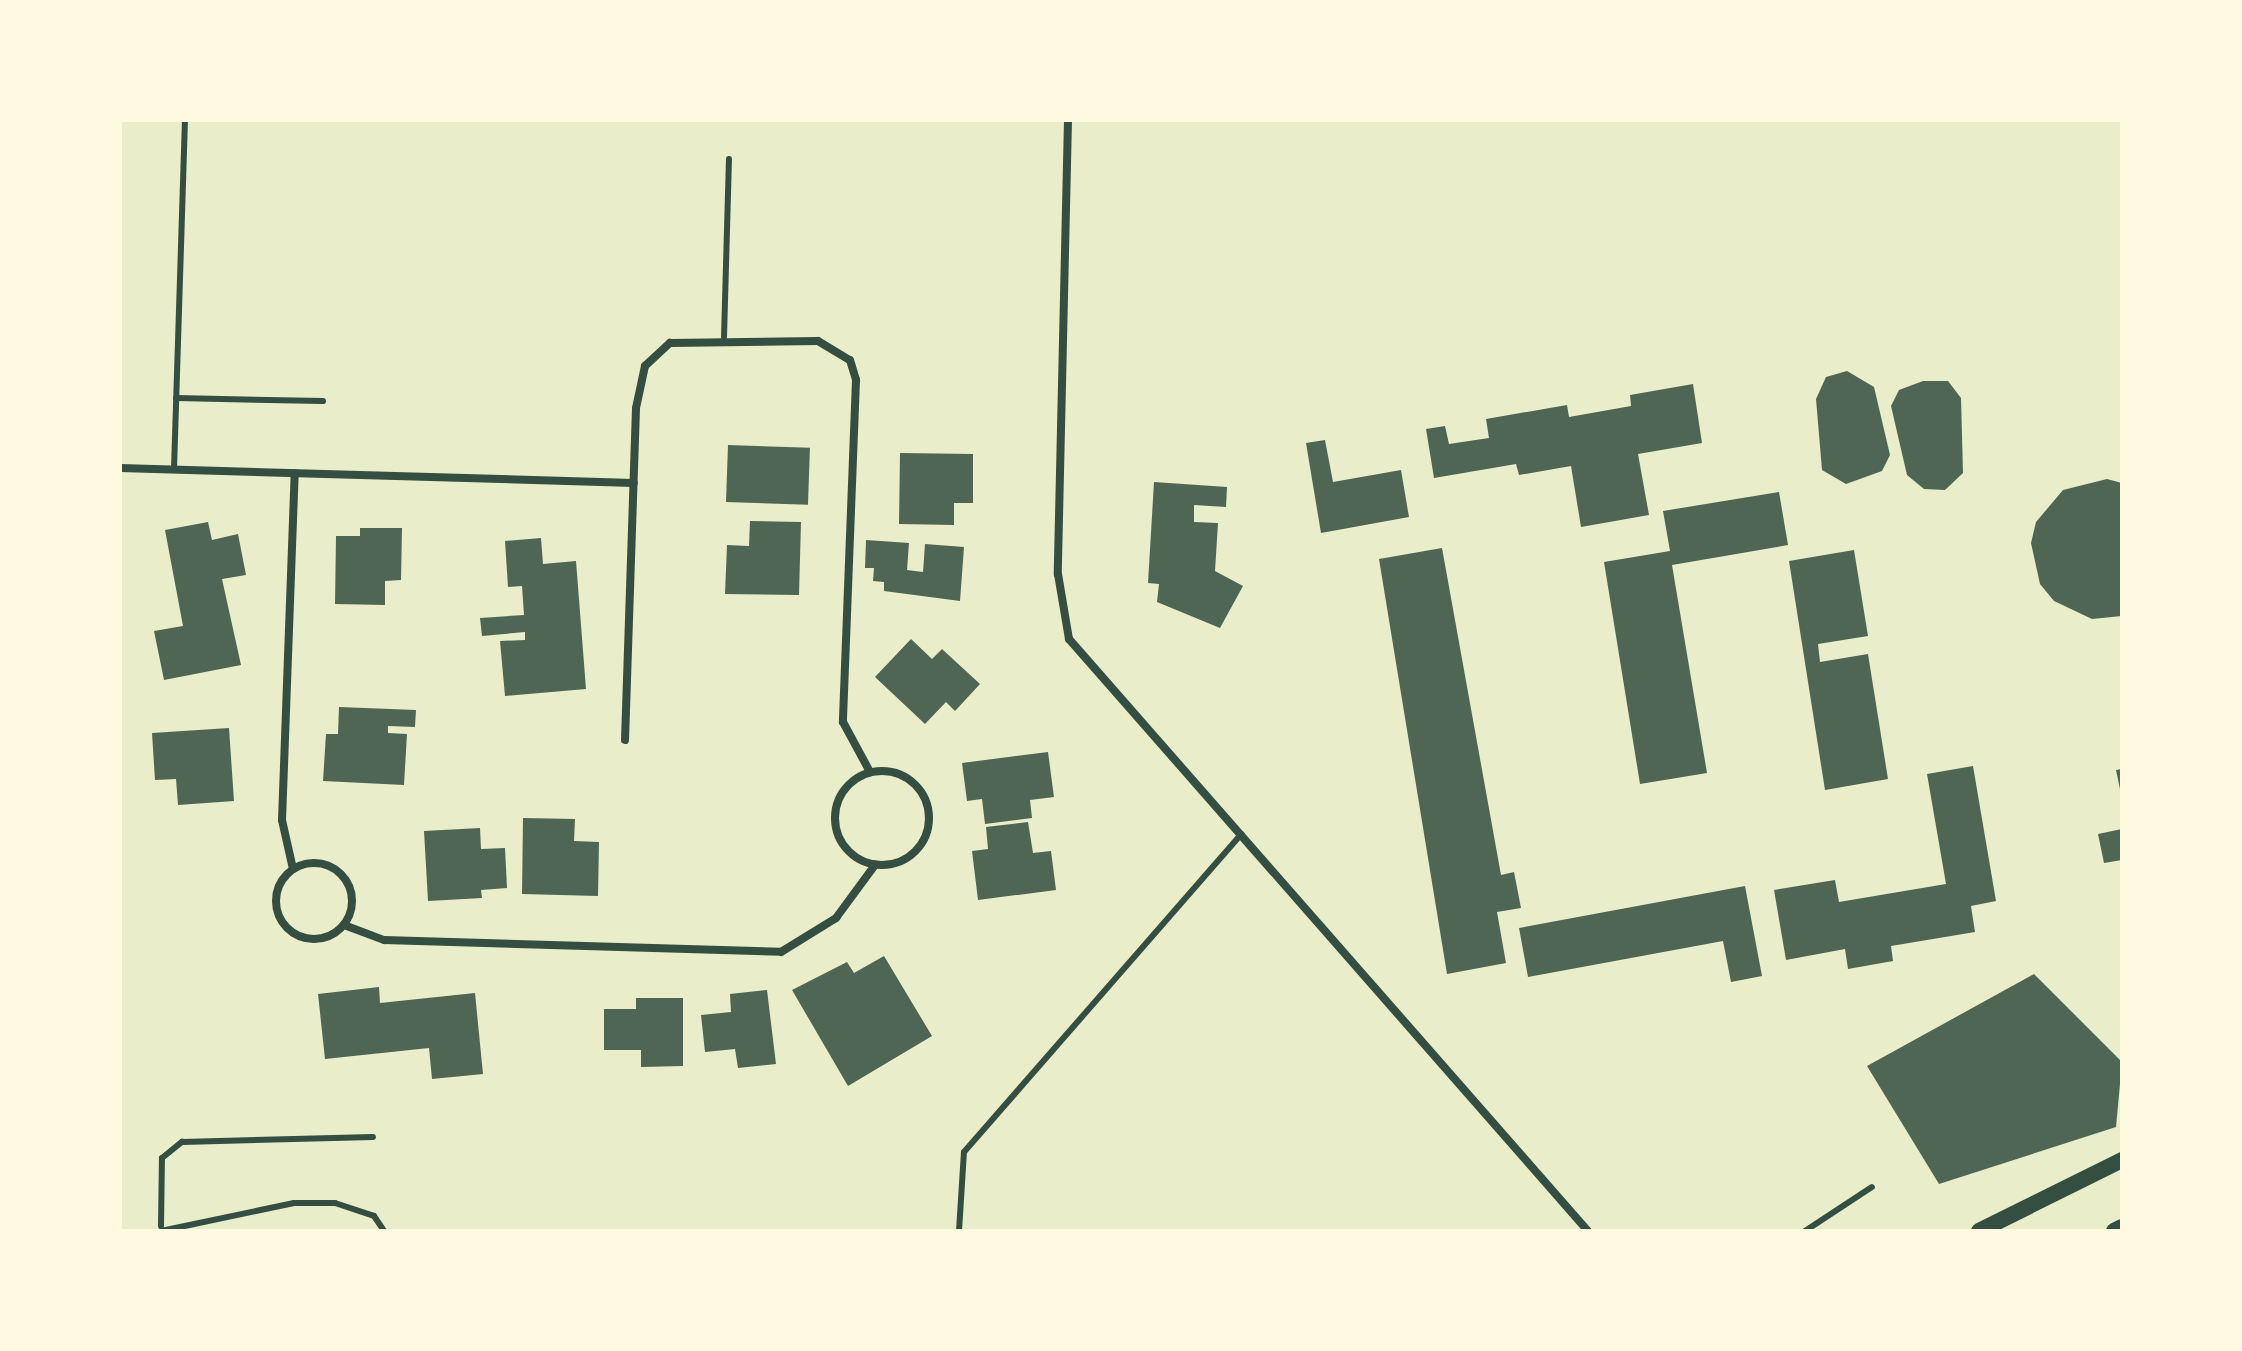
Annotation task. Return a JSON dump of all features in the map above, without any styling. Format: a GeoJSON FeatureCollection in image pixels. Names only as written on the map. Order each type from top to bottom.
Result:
{"type":"FeatureCollection","features":[{"type":"Feature","properties":{"kind":"main road"},"geometry":{"type":"LineString","coordinates":[[1979,1231],[2122,1160]]}},
{"type":"Feature","properties":{"kind":"main road"},"geometry":{"type":"LineString","coordinates":[[2114,1231],[2122,1227]]}},
{"type":"Feature","properties":{"kind":"street"},"geometry":{"type":"LineString","coordinates":[[1068,120],[1060,611],[1090,667],[1241,834],[1588,1231]]}},
{"type":"Feature","properties":{"kind":"street"},"geometry":{"type":"LineString","coordinates":[[625,740],[634,483],[645,366],[670,343],[724,337],[818,341],[850,360],[856,380],[843,722],[870,772]]}},
{"type":"Feature","properties":{"kind":"street"},"geometry":{"type":"LineString","coordinates":[[120,468],[634,483]]}},
{"type":"Feature","properties":{"kind":"street"},"geometry":{"type":"LineString","coordinates":[[293,869],[282,820],[295,473]]}},
{"type":"Feature","properties":{"kind":"street"},"geometry":{"type":"LineString","coordinates":[[344,925],[352,903],[338,871],[316,863],[293,869],[277,890],[286,927],[308,939],[344,925],[384,940],[781,952],[836,918],[875,865],[917,850],[929,823],[912,782],[870,772],[843,789],[834,820],[847,849],[875,865]]}},
{"type":"Feature","properties":{"kind":"lane"},"geometry":{"type":"LineString","coordinates":[[174,469],[185,120]]}},
{"type":"Feature","properties":{"kind":"lane"},"geometry":{"type":"LineString","coordinates":[[724,337],[729,159]]}},
{"type":"Feature","properties":{"kind":"lane"},"geometry":{"type":"LineString","coordinates":[[176,398],[323,401]]}},
{"type":"Feature","properties":{"kind":"lane"},"geometry":{"type":"LineString","coordinates":[[959,1231],[964,1152],[1241,834]]}},
{"type":"Feature","properties":{"kind":"lane"},"geometry":{"type":"LineString","coordinates":[[373,1137],[182,1142],[162,1158],[161,1228],[209,1225],[294,1203],[335,1203],[374,1216],[384,1231]]}},
{"type":"Feature","properties":{"kind":"lane"},"geometry":{"type":"LineString","coordinates":[[1805,1231],[1872,1187]]}},
{"type":"Feature","properties":{"kind":"building"},"geometry":{"type":"Polygon","coordinates":[[[1847,371],[1874,387],[1890,455],[1882,471],[1846,484],[1822,470],[1816,399],[1826,377],[1847,371]]]}},
{"type":"Feature","properties":{"kind":"building"},"geometry":{"type":"Polygon","coordinates":[[[1923,381],[1948,381],[1961,398],[1963,473],[1945,490],[1924,489],[1907,475],[1891,406],[1899,390],[1923,381]]]}},
{"type":"Feature","properties":{"kind":"building"},"geometry":{"type":"Polygon","coordinates":[[[1693,384],[1702,443],[1638,454],[1649,515],[1581,527],[1571,466],[1519,475],[1516,464],[1434,478],[1426,429],[1445,426],[1449,444],[1489,438],[1486,419],[1567,405],[1569,417],[1631,406],[1630,395],[1693,384]]]}},
{"type":"Feature","properties":{"kind":"building"},"geometry":{"type":"Polygon","coordinates":[[[1325,440],[1333,482],[1401,470],[1409,517],[1321,533],[1306,443],[1325,440]]]}},
{"type":"Feature","properties":{"kind":"building"},"geometry":{"type":"Polygon","coordinates":[[[728,445],[810,448],[808,505],[726,502],[728,445]]]}},
{"type":"Feature","properties":{"kind":"building"},"geometry":{"type":"Polygon","coordinates":[[[900,453],[973,454],[973,503],[954,503],[954,525],[899,524],[900,453]]]}},
{"type":"Feature","properties":{"kind":"building"},"geometry":{"type":"Polygon","coordinates":[[[2107,479],[2122,483],[2122,616],[2092,619],[2054,601],[2040,584],[2031,543],[2036,522],[2063,490],[2107,479]]]}},
{"type":"Feature","properties":{"kind":"building"},"geometry":{"type":"Polygon","coordinates":[[[1154,482],[1227,487],[1226,507],[1194,505],[1194,522],[1218,523],[1215,571],[1243,586],[1220,628],[1157,602],[1159,584],[1148,583],[1154,482]]]}},
{"type":"Feature","properties":{"kind":"building"},"geometry":{"type":"Polygon","coordinates":[[[1779,492],[1788,545],[1672,565],[1707,773],[1640,784],[1604,562],[1670,551],[1663,511],[1779,492]]]}},
{"type":"Feature","properties":{"kind":"building"},"geometry":{"type":"Polygon","coordinates":[[[750,521],[801,522],[799,595],[725,594],[727,545],[749,546],[750,521]]]}},
{"type":"Feature","properties":{"kind":"building"},"geometry":{"type":"Polygon","coordinates":[[[208,522],[212,540],[238,534],[246,575],[222,579],[241,665],[164,680],[154,631],[183,626],[165,530],[208,522]]]}},
{"type":"Feature","properties":{"kind":"building"},"geometry":{"type":"Polygon","coordinates":[[[360,528],[402,528],[401,580],[385,581],[385,605],[335,604],[336,536],[360,536],[360,528]]]}},
{"type":"Feature","properties":{"kind":"building"},"geometry":{"type":"Polygon","coordinates":[[[541,538],[543,564],[576,561],[586,689],[505,696],[500,641],[525,640],[525,632],[482,636],[480,618],[524,615],[522,586],[508,587],[505,541],[541,538]]]}},
{"type":"Feature","properties":{"kind":"building"},"geometry":{"type":"Polygon","coordinates":[[[866,540],[909,543],[907,570],[923,572],[925,544],[964,547],[960,601],[884,591],[884,582],[873,581],[874,568],[865,568],[866,540]]]}},
{"type":"Feature","properties":{"kind":"building"},"geometry":{"type":"Polygon","coordinates":[[[1442,548],[1501,875],[1514,872],[1521,908],[1497,912],[1506,963],[1447,974],[1379,559],[1442,548]]]}},
{"type":"Feature","properties":{"kind":"building"},"geometry":{"type":"Polygon","coordinates":[[[1854,550],[1868,636],[1818,644],[1820,662],[1868,654],[1888,779],[1825,790],[1789,561],[1854,550]]]}},
{"type":"Feature","properties":{"kind":"building"},"geometry":{"type":"Polygon","coordinates":[[[911,639],[932,659],[942,649],[980,684],[955,711],[946,702],[925,724],[875,677],[911,639]]]}},
{"type":"Feature","properties":{"kind":"building"},"geometry":{"type":"Polygon","coordinates":[[[339,707],[416,710],[415,727],[388,726],[388,733],[407,734],[404,785],[323,781],[326,734],[338,734],[339,707]]]}},
{"type":"Feature","properties":{"kind":"building"},"geometry":{"type":"Polygon","coordinates":[[[229,728],[234,801],[178,805],[176,779],[155,780],[152,733],[229,728]]]}},
{"type":"Feature","properties":{"kind":"building"},"geometry":{"type":"Polygon","coordinates":[[[1048,752],[1054,797],[1030,800],[1032,818],[985,824],[982,799],[967,801],[962,763],[1048,752]]]}},
{"type":"Feature","properties":{"kind":"building"},"geometry":{"type":"Polygon","coordinates":[[[1973,766],[1996,901],[1971,906],[1975,932],[1891,946],[1893,961],[1848,969],[1845,949],[1786,960],[1774,890],[1835,880],[1839,902],[1946,884],[1927,774],[1973,766]]]}},
{"type":"Feature","properties":{"kind":"building"},"geometry":{"type":"Polygon","coordinates":[[[2122,769],[2122,794],[2121,794],[2116,770],[2122,769]]]}},
{"type":"Feature","properties":{"kind":"building"},"geometry":{"type":"Polygon","coordinates":[[[523,818],[575,819],[574,841],[599,842],[598,896],[522,894],[523,818]]]}},
{"type":"Feature","properties":{"kind":"building"},"geometry":{"type":"Polygon","coordinates":[[[1028,822],[1033,853],[1051,851],[1056,890],[978,900],[972,851],[988,849],[986,827],[1028,822]]]}},
{"type":"Feature","properties":{"kind":"building"},"geometry":{"type":"Polygon","coordinates":[[[480,828],[481,849],[505,848],[507,888],[481,890],[482,898],[428,901],[424,831],[480,828]]]}},
{"type":"Feature","properties":{"kind":"building"},"geometry":{"type":"Polygon","coordinates":[[[2122,829],[2122,860],[2104,863],[2098,834],[2122,829]]]}},
{"type":"Feature","properties":{"kind":"building"},"geometry":{"type":"Polygon","coordinates":[[[1745,886],[1762,976],[1731,982],[1723,941],[1528,977],[1519,928],[1745,886]]]}},
{"type":"Feature","properties":{"kind":"building"},"geometry":{"type":"Polygon","coordinates":[[[884,956],[932,1036],[848,1086],[792,990],[847,962],[854,973],[884,956]]]}},
{"type":"Feature","properties":{"kind":"building"},"geometry":{"type":"Polygon","coordinates":[[[2034,974],[2122,1062],[2116,1127],[1939,1184],[1867,1066],[2034,974]]]}},
{"type":"Feature","properties":{"kind":"building"},"geometry":{"type":"Polygon","coordinates":[[[379,987],[380,1003],[475,993],[483,1074],[432,1079],[429,1048],[325,1059],[318,994],[379,987]]]}},
{"type":"Feature","properties":{"kind":"building"},"geometry":{"type":"Polygon","coordinates":[[[767,990],[776,1064],[738,1068],[735,1049],[705,1052],[701,1015],[731,1012],[730,994],[767,990]]]}},
{"type":"Feature","properties":{"kind":"building"},"geometry":{"type":"Polygon","coordinates":[[[636,998],[683,998],[683,1066],[641,1067],[641,1050],[604,1050],[604,1009],[636,1009],[636,998]]]}}]}
